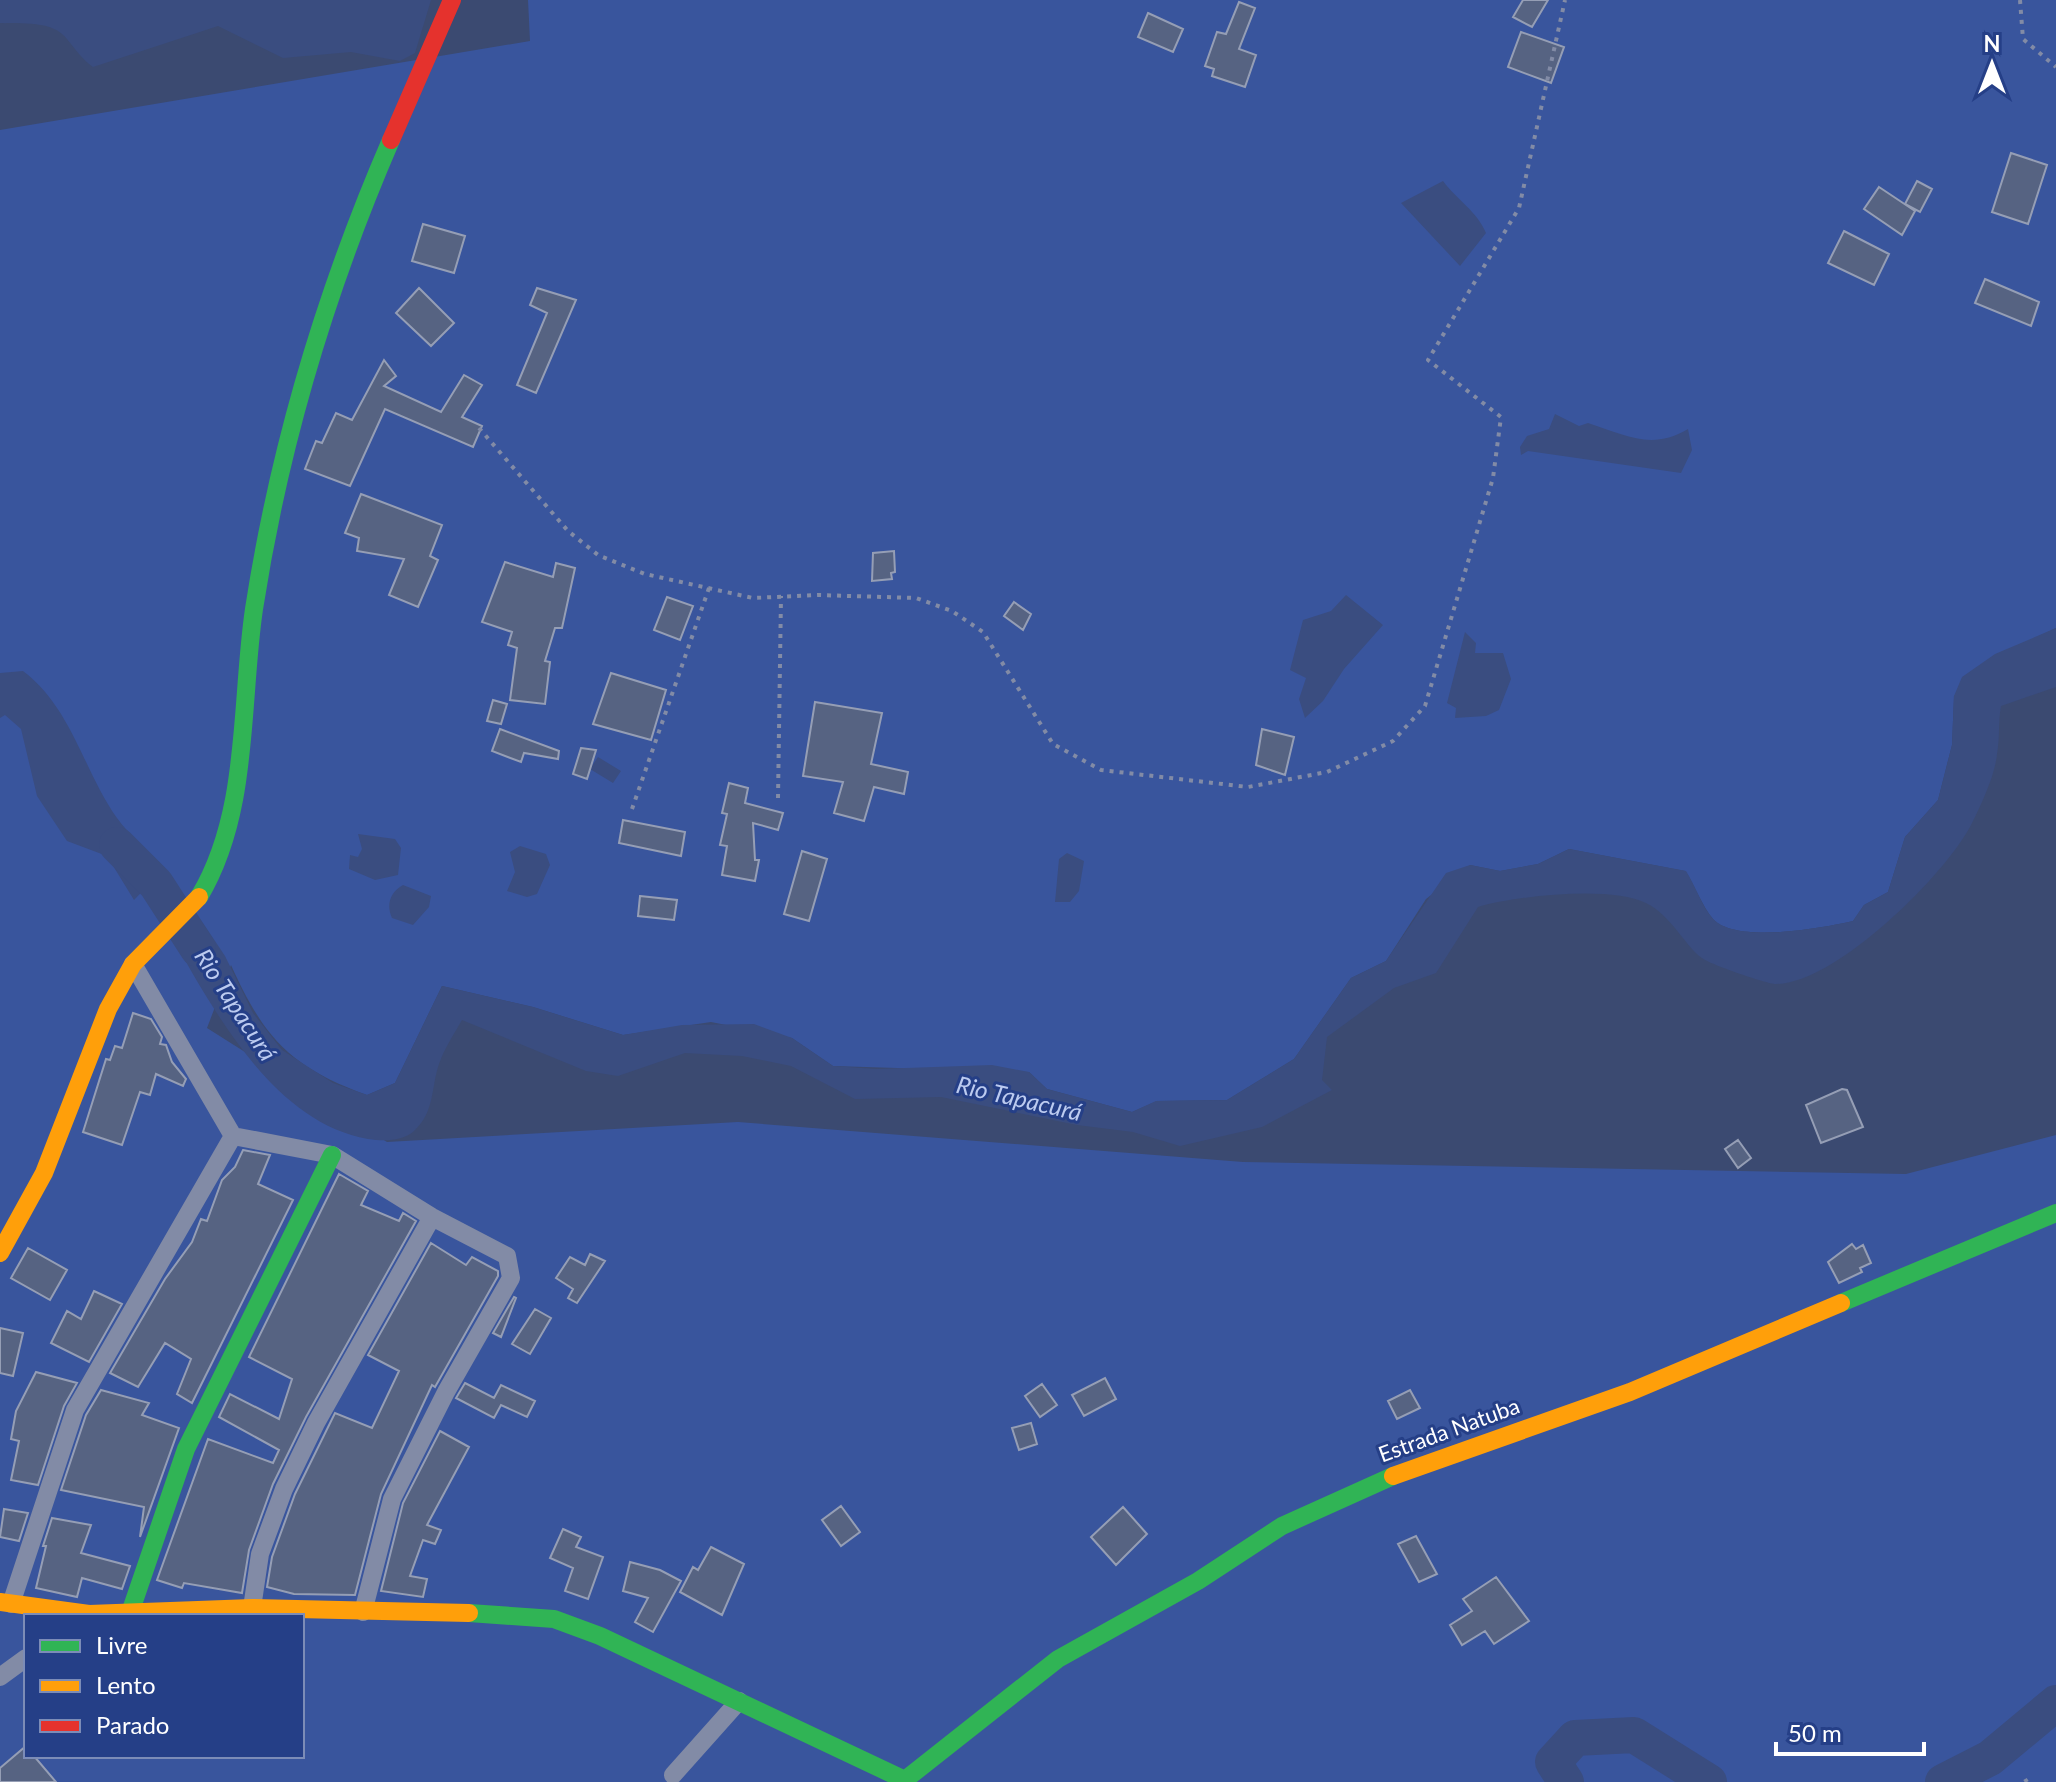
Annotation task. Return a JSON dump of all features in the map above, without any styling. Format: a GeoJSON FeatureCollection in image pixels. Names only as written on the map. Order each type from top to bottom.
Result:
{"type":"FeatureCollection","features":[{"type":"Feature","properties":{"kind":"street"},"geometry":{"type":"LineString","coordinates":[[0,1253],[44,1173],[108,1009],[133,964],[189,909],[209,883],[227,839],[241,753],[254,610],[284,451],[311,353],[363,205],[452,0]]}},
{"type":"Feature","properties":{"kind":"street"},"geometry":{"type":"LineString","coordinates":[[133,964],[233,1136],[332,1155],[432,1217],[507,1256],[511,1278],[446,1392],[392,1499],[363,1612]]}},
{"type":"Feature","properties":{"kind":"street"},"geometry":{"type":"LineString","coordinates":[[80,1614],[6,1603],[75,1410],[233,1136]]}},
{"type":"Feature","properties":{"kind":"street"},"geometry":{"type":"LineString","coordinates":[[131,1610],[186,1449],[332,1155]]}},
{"type":"Feature","properties":{"kind":"street","name":"Estrada Natuba"},"geometry":{"type":"LineString","coordinates":[[907,1781],[1058,1659],[1198,1581],[1282,1526],[1366,1486],[1467,1447],[1630,1392],[2056,1213]]}},
{"type":"Feature","properties":{"kind":"street"},"geometry":{"type":"LineString","coordinates":[[252,1608],[260,1554],[284,1489],[316,1423],[432,1217]]}},
{"type":"Feature","properties":{"kind":"street"},"geometry":{"type":"LineString","coordinates":[[96,1614],[131,1610],[252,1608],[509,1614],[554,1619],[739,1701],[907,1781]]}},
{"type":"Feature","properties":{"kind":"street"},"geometry":{"type":"LineString","coordinates":[[0,1677],[24,1659]]}},
{"type":"Feature","properties":{"kind":"street"},"geometry":{"type":"LineString","coordinates":[[673,1775],[739,1701]]}},
{"type":"Feature","properties":{"kind":"path"},"geometry":{"type":"LineString","coordinates":[[479,428],[568,531],[598,555],[645,574],[753,598],[916,598],[952,611],[983,632],[1053,744],[1101,770],[1248,787],[1327,772],[1393,741],[1425,706],[1493,478],[1501,417],[1428,360],[1519,208],[1565,0]]}},
{"type":"Feature","properties":{"kind":"path"},"geometry":{"type":"LineString","coordinates":[[2020,0],[2023,39],[2056,67]]}},
{"type":"Feature","properties":{"kind":"path"},"geometry":{"type":"LineString","coordinates":[[632,809],[709,588]]}},
{"type":"Feature","properties":{"kind":"path"},"geometry":{"type":"LineString","coordinates":[[778,798],[781,596]]}},
{"type":"Feature","properties":{"kind":"shaded area"},"geometry":{"type":"Polygon","coordinates":[[[528,0],[2056,0],[2056,628],[2033,639],[1954,696],[1952,745],[1938,800],[1905,837],[1888,892],[1864,905],[1853,921],[1780,932],[1740,931],[1724,927],[1705,908],[1685,871],[1569,849],[1538,864],[1500,871],[1470,865],[1426,899],[1386,961],[1351,978],[1294,1059],[1227,1100],[1157,1101],[1132,1112],[1047,1089],[1029,1072],[833,1066],[792,1038],[711,1022],[623,1035],[533,1007],[442,986],[395,1083],[367,1095],[318,1073],[282,1047],[255,1012],[231,965],[207,1028],[387,1142],[738,1122],[1243,1162],[1906,1174],[2056,1135],[2056,1782],[0,1782],[0,130],[530,41],[528,0]]]}},
{"type":"Feature","properties":{"kind":"water"},"geometry":{"type":"Polygon","coordinates":[[[0,0],[431,0],[415,53],[400,61],[351,52],[283,58],[218,26],[93,67],[54,29],[36,24],[0,23],[0,0]]]}},
{"type":"Feature","properties":{"kind":"water"},"geometry":{"type":"Polygon","coordinates":[[[1443,181],[1477,218],[1486,233],[1460,266],[1401,203],[1443,181]]]}},
{"type":"Feature","properties":{"kind":"water"},"geometry":{"type":"Polygon","coordinates":[[[1555,414],[1579,426],[1588,423],[1638,439],[1662,439],[1688,429],[1692,450],[1681,473],[1528,451],[1521,455],[1520,447],[1527,436],[1549,429],[1555,414]]]}},
{"type":"Feature","properties":{"kind":"water"},"geometry":{"type":"Polygon","coordinates":[[[1346,595],[1383,625],[1344,669],[1323,701],[1305,718],[1299,699],[1306,678],[1290,670],[1303,620],[1331,611],[1346,595]]]}},
{"type":"Feature","properties":{"kind":"water"},"geometry":{"type":"Polygon","coordinates":[[[2056,628],[2056,687],[2001,706],[1994,771],[1980,807],[1959,845],[1887,923],[1828,966],[1800,979],[1776,984],[1762,981],[1702,958],[1663,915],[1646,903],[1610,894],[1563,894],[1478,907],[1436,973],[1394,988],[1327,1037],[1322,1080],[1332,1090],[1262,1127],[1180,1146],[1133,1132],[1077,1125],[941,1097],[855,1099],[791,1066],[742,1056],[685,1053],[618,1076],[586,1071],[462,1020],[441,1058],[429,1108],[421,1124],[409,1135],[398,1139],[368,1139],[334,1129],[303,1111],[275,1087],[226,1028],[170,934],[195,911],[225,956],[253,1013],[282,1050],[333,1083],[367,1095],[395,1083],[442,986],[533,1007],[623,1035],[682,1025],[754,1024],[792,1038],[833,1066],[876,1069],[992,1065],[1029,1072],[1047,1089],[1132,1112],[1156,1101],[1227,1100],[1294,1059],[1351,978],[1386,961],[1446,873],[1470,865],[1500,871],[1538,864],[1569,849],[1686,871],[1705,908],[1724,927],[1740,931],[1780,932],[1853,921],[1864,905],[1888,892],[1905,837],[1938,800],[1952,745],[1954,696],[1962,677],[1995,654],[2056,628]]]}},
{"type":"Feature","properties":{"kind":"water"},"geometry":{"type":"Polygon","coordinates":[[[1465,632],[1476,643],[1475,653],[1503,653],[1511,679],[1499,710],[1486,716],[1455,718],[1456,708],[1447,703],[1465,632]]]}},
{"type":"Feature","properties":{"kind":"water"},"geometry":{"type":"Polygon","coordinates":[[[23,671],[54,703],[117,818],[165,868],[134,900],[107,856],[67,841],[37,796],[21,729],[5,715],[0,718],[0,673],[23,671]]]}},
{"type":"Feature","properties":{"kind":"water"},"geometry":{"type":"Polygon","coordinates":[[[598,757],[621,771],[613,783],[590,769],[598,757]]]}},
{"type":"Feature","properties":{"kind":"water"},"geometry":{"type":"Polygon","coordinates":[[[358,834],[395,839],[401,848],[398,875],[375,880],[349,869],[350,855],[358,857],[362,849],[358,834]]]}},
{"type":"Feature","properties":{"kind":"water"},"geometry":{"type":"Polygon","coordinates":[[[520,846],[546,854],[550,865],[537,894],[527,897],[507,891],[515,872],[510,852],[520,846]]]}},
{"type":"Feature","properties":{"kind":"water"},"geometry":{"type":"Polygon","coordinates":[[[1067,853],[1084,861],[1079,891],[1070,902],[1055,902],[1059,859],[1067,853]]]}},
{"type":"Feature","properties":{"kind":"water"},"geometry":{"type":"Polygon","coordinates":[[[403,885],[431,896],[429,907],[413,925],[392,918],[390,913],[392,895],[403,885]]]}},
{"type":"Feature","properties":{"kind":"building"},"geometry":{"type":"Polygon","coordinates":[[[1523,0],[1548,0],[1532,27],[1513,17],[1523,0]]]}},
{"type":"Feature","properties":{"kind":"building"},"geometry":{"type":"Polygon","coordinates":[[[1239,2],[1255,8],[1239,49],[1256,55],[1245,87],[1212,76],[1214,69],[1205,66],[1217,32],[1226,34],[1239,2]]]}},
{"type":"Feature","properties":{"kind":"building"},"geometry":{"type":"Polygon","coordinates":[[[1148,13],[1183,29],[1173,52],[1138,37],[1148,13]]]}},
{"type":"Feature","properties":{"kind":"building"},"geometry":{"type":"Polygon","coordinates":[[[1521,32],[1564,47],[1551,83],[1508,67],[1521,32]]]}},
{"type":"Feature","properties":{"kind":"building"},"geometry":{"type":"Polygon","coordinates":[[[2011,153],[2047,165],[2028,224],[1992,212],[2011,153]]]}},
{"type":"Feature","properties":{"kind":"building"},"geometry":{"type":"Polygon","coordinates":[[[1917,181],[1932,189],[1920,212],[1905,204],[1917,181]]]}},
{"type":"Feature","properties":{"kind":"building"},"geometry":{"type":"Polygon","coordinates":[[[1879,187],[1915,211],[1902,235],[1864,209],[1879,187]]]}},
{"type":"Feature","properties":{"kind":"building"},"geometry":{"type":"Polygon","coordinates":[[[423,224],[465,236],[454,273],[412,261],[423,224]]]}},
{"type":"Feature","properties":{"kind":"building"},"geometry":{"type":"Polygon","coordinates":[[[1844,231],[1889,254],[1874,285],[1828,263],[1844,231]]]}},
{"type":"Feature","properties":{"kind":"building"},"geometry":{"type":"Polygon","coordinates":[[[1985,279],[2039,302],[2031,326],[1975,303],[1985,279]]]}},
{"type":"Feature","properties":{"kind":"building"},"geometry":{"type":"Polygon","coordinates":[[[419,288],[454,323],[431,346],[396,313],[419,288]]]}},
{"type":"Feature","properties":{"kind":"building"},"geometry":{"type":"Polygon","coordinates":[[[537,288],[576,300],[536,393],[517,385],[547,313],[530,305],[537,288]]]}},
{"type":"Feature","properties":{"kind":"building"},"geometry":{"type":"Polygon","coordinates":[[[384,360],[396,376],[384,386],[441,412],[464,375],[482,385],[462,417],[482,426],[473,447],[385,409],[350,486],[305,469],[316,441],[322,443],[336,413],[352,420],[384,360]]]}},
{"type":"Feature","properties":{"kind":"building"},"geometry":{"type":"Polygon","coordinates":[[[361,494],[442,525],[430,556],[438,560],[418,607],[389,595],[404,559],[357,551],[359,538],[345,533],[361,494]]]}},
{"type":"Feature","properties":{"kind":"building"},"geometry":{"type":"Polygon","coordinates":[[[894,551],[895,572],[891,573],[892,579],[872,581],[873,553],[894,551]]]}},
{"type":"Feature","properties":{"kind":"building"},"geometry":{"type":"Polygon","coordinates":[[[505,562],[553,577],[556,563],[575,568],[562,628],[555,628],[545,661],[550,662],[545,704],[510,700],[517,648],[508,645],[512,632],[482,622],[505,562]]]}},
{"type":"Feature","properties":{"kind":"building"},"geometry":{"type":"Polygon","coordinates":[[[667,597],[693,606],[680,640],[654,630],[667,597]]]}},
{"type":"Feature","properties":{"kind":"building"},"geometry":{"type":"Polygon","coordinates":[[[1014,602],[1031,614],[1023,630],[1004,616],[1014,602]]]}},
{"type":"Feature","properties":{"kind":"building"},"geometry":{"type":"Polygon","coordinates":[[[611,673],[666,690],[651,740],[593,724],[611,673]]]}},
{"type":"Feature","properties":{"kind":"building"},"geometry":{"type":"Polygon","coordinates":[[[493,700],[507,704],[501,724],[487,721],[493,700]]]}},
{"type":"Feature","properties":{"kind":"building"},"geometry":{"type":"Polygon","coordinates":[[[815,702],[882,713],[871,764],[908,772],[904,794],[874,787],[864,821],[834,813],[843,782],[803,776],[815,702]]]}},
{"type":"Feature","properties":{"kind":"building"},"geometry":{"type":"Polygon","coordinates":[[[500,729],[559,751],[558,759],[524,753],[521,762],[492,751],[500,729]]]}},
{"type":"Feature","properties":{"kind":"building"},"geometry":{"type":"Polygon","coordinates":[[[1262,729],[1294,737],[1285,775],[1256,765],[1262,729]]]}},
{"type":"Feature","properties":{"kind":"building"},"geometry":{"type":"Polygon","coordinates":[[[581,748],[596,750],[587,779],[573,774],[581,748]]]}},
{"type":"Feature","properties":{"kind":"building"},"geometry":{"type":"Polygon","coordinates":[[[729,783],[748,788],[745,803],[783,813],[778,830],[753,823],[755,860],[759,860],[755,881],[722,875],[727,846],[720,845],[727,814],[722,813],[729,783]]]}},
{"type":"Feature","properties":{"kind":"building"},"geometry":{"type":"Polygon","coordinates":[[[623,820],[685,832],[681,856],[619,843],[623,820]]]}},
{"type":"Feature","properties":{"kind":"building"},"geometry":{"type":"Polygon","coordinates":[[[802,851],[827,859],[809,921],[784,914],[802,851]]]}},
{"type":"Feature","properties":{"kind":"building"},"geometry":{"type":"Polygon","coordinates":[[[640,896],[677,900],[674,920],[638,916],[640,896]]]}},
{"type":"Feature","properties":{"kind":"building"},"geometry":{"type":"Polygon","coordinates":[[[133,1013],[151,1019],[162,1037],[160,1044],[166,1045],[172,1062],[186,1079],[183,1086],[156,1074],[150,1095],[140,1092],[122,1145],[83,1132],[106,1059],[110,1060],[115,1046],[122,1048],[133,1013]]]}},
{"type":"Feature","properties":{"kind":"building"},"geometry":{"type":"Polygon","coordinates":[[[1842,1089],[1847,1090],[1863,1127],[1821,1143],[1806,1105],[1842,1089]]]}},
{"type":"Feature","properties":{"kind":"building"},"geometry":{"type":"Polygon","coordinates":[[[1738,1140],[1751,1158],[1738,1168],[1725,1149],[1738,1140]]]}},
{"type":"Feature","properties":{"kind":"building"},"geometry":{"type":"Polygon","coordinates":[[[243,1150],[270,1155],[258,1184],[293,1200],[192,1403],[177,1394],[191,1359],[165,1343],[138,1387],[110,1373],[165,1279],[192,1242],[201,1219],[207,1221],[222,1180],[235,1167],[243,1150]]]}},
{"type":"Feature","properties":{"kind":"building"},"geometry":{"type":"Polygon","coordinates":[[[339,1174],[368,1191],[361,1205],[399,1221],[403,1213],[416,1221],[306,1417],[273,1484],[249,1550],[242,1593],[184,1583],[182,1588],[157,1580],[208,1439],[273,1463],[279,1450],[219,1417],[230,1394],[279,1419],[292,1379],[249,1357],[339,1174]]]}},
{"type":"Feature","properties":{"kind":"building"},"geometry":{"type":"Polygon","coordinates":[[[431,1243],[466,1265],[472,1257],[498,1271],[498,1276],[435,1387],[432,1385],[381,1494],[355,1595],[294,1594],[267,1587],[272,1557],[295,1494],[335,1413],[372,1428],[399,1371],[368,1355],[431,1243]]]}},
{"type":"Feature","properties":{"kind":"building"},"geometry":{"type":"Polygon","coordinates":[[[1852,1244],[1856,1249],[1863,1245],[1871,1263],[1860,1268],[1862,1272],[1839,1283],[1828,1262],[1852,1244]]]}},
{"type":"Feature","properties":{"kind":"building"},"geometry":{"type":"Polygon","coordinates":[[[28,1248],[67,1270],[50,1300],[11,1278],[28,1248]]]}},
{"type":"Feature","properties":{"kind":"building"},"geometry":{"type":"Polygon","coordinates":[[[590,1254],[605,1261],[577,1303],[568,1298],[573,1289],[556,1278],[570,1257],[585,1265],[590,1254]]]}},
{"type":"Feature","properties":{"kind":"building"},"geometry":{"type":"Polygon","coordinates":[[[94,1291],[122,1304],[89,1362],[51,1343],[67,1311],[81,1319],[94,1291]]]}},
{"type":"Feature","properties":{"kind":"building"},"geometry":{"type":"Polygon","coordinates":[[[516,1298],[501,1337],[493,1333],[516,1298]]]}},
{"type":"Feature","properties":{"kind":"building"},"geometry":{"type":"Polygon","coordinates":[[[535,1309],[551,1318],[530,1354],[512,1344],[535,1309]]]}},
{"type":"Feature","properties":{"kind":"building"},"geometry":{"type":"Polygon","coordinates":[[[0,1328],[23,1333],[13,1376],[0,1373],[0,1328]]]}},
{"type":"Feature","properties":{"kind":"building"},"geometry":{"type":"Polygon","coordinates":[[[36,1372],[77,1383],[64,1406],[38,1485],[11,1480],[19,1441],[11,1439],[16,1411],[36,1372]]]}},
{"type":"Feature","properties":{"kind":"building"},"geometry":{"type":"Polygon","coordinates":[[[1105,1378],[1116,1399],[1084,1416],[1072,1395],[1105,1378]]]}},
{"type":"Feature","properties":{"kind":"building"},"geometry":{"type":"Polygon","coordinates":[[[465,1383],[494,1398],[501,1385],[535,1401],[527,1417],[501,1405],[494,1418],[456,1398],[465,1383]]]}},
{"type":"Feature","properties":{"kind":"building"},"geometry":{"type":"Polygon","coordinates":[[[1042,1384],[1057,1405],[1040,1417],[1025,1396],[1042,1384]]]}},
{"type":"Feature","properties":{"kind":"building"},"geometry":{"type":"Polygon","coordinates":[[[101,1390],[149,1403],[142,1415],[179,1428],[140,1537],[144,1507],[61,1490],[86,1415],[101,1390]]]}},
{"type":"Feature","properties":{"kind":"building"},"geometry":{"type":"Polygon","coordinates":[[[1410,1390],[1420,1408],[1397,1419],[1388,1401],[1410,1390]]]}},
{"type":"Feature","properties":{"kind":"building"},"geometry":{"type":"Polygon","coordinates":[[[1031,1423],[1037,1444],[1019,1450],[1012,1428],[1031,1423]]]}},
{"type":"Feature","properties":{"kind":"building"},"geometry":{"type":"Polygon","coordinates":[[[440,1431],[469,1447],[427,1525],[441,1530],[435,1544],[423,1540],[410,1576],[427,1579],[423,1597],[381,1591],[403,1503],[440,1431]]]}},
{"type":"Feature","properties":{"kind":"building"},"geometry":{"type":"Polygon","coordinates":[[[841,1506],[860,1532],[841,1546],[822,1520],[841,1506]]]}},
{"type":"Feature","properties":{"kind":"building"},"geometry":{"type":"Polygon","coordinates":[[[1123,1507],[1147,1534],[1116,1565],[1091,1537],[1123,1507]]]}},
{"type":"Feature","properties":{"kind":"building"},"geometry":{"type":"Polygon","coordinates":[[[4,1509],[28,1513],[19,1541],[0,1537],[4,1509]]]}},
{"type":"Feature","properties":{"kind":"building"},"geometry":{"type":"Polygon","coordinates":[[[52,1518],[91,1525],[81,1553],[130,1566],[122,1589],[82,1578],[77,1597],[36,1588],[46,1546],[43,1546],[52,1518]]]}},
{"type":"Feature","properties":{"kind":"building"},"geometry":{"type":"Polygon","coordinates":[[[563,1529],[581,1537],[576,1547],[603,1557],[588,1599],[565,1591],[573,1568],[550,1558],[563,1529]]]}},
{"type":"Feature","properties":{"kind":"building"},"geometry":{"type":"Polygon","coordinates":[[[1416,1536],[1437,1574],[1419,1582],[1398,1544],[1416,1536]]]}},
{"type":"Feature","properties":{"kind":"building"},"geometry":{"type":"Polygon","coordinates":[[[711,1547],[744,1564],[722,1615],[680,1592],[693,1567],[698,1570],[711,1547]]]}},
{"type":"Feature","properties":{"kind":"building"},"geometry":{"type":"Polygon","coordinates":[[[630,1562],[660,1570],[681,1581],[653,1632],[635,1622],[648,1598],[623,1591],[630,1562]]]}},
{"type":"Feature","properties":{"kind":"building"},"geometry":{"type":"Polygon","coordinates":[[[1496,1577],[1529,1621],[1494,1644],[1485,1631],[1462,1645],[1450,1625],[1472,1611],[1463,1599],[1496,1577]]]}},
{"type":"Feature","properties":{"kind":"building"},"geometry":{"type":"Polygon","coordinates":[[[24,1748],[24,1758],[36,1758],[56,1782],[0,1782],[0,1768],[24,1748]]]}},
{"type":"Feature","properties":{"kind":"waterway","name":"Rio Tapacurá"},"geometry":{"type":"LineString","coordinates":[[117,845],[156,884],[198,949]]}},
{"type":"Feature","properties":{"kind":"waterway"},"geometry":{"type":"LineString","coordinates":[[1943,1782],[1990,1758],[2056,1703]]}},
{"type":"Feature","properties":{"kind":"waterway"},"geometry":{"type":"LineString","coordinates":[[1566,1782],[1553,1762],[1575,1738],[1634,1735],[1709,1782]]}},
{"type":"Feature","properties":{"kind":"traffic: fast"},"geometry":{"type":"LineString","coordinates":[[199,897],[227,830],[235,794],[254,609],[264,548],[291,429],[346,254],[391,140]]}},
{"type":"Feature","properties":{"kind":"traffic: fast"},"geometry":{"type":"LineString","coordinates":[[131,1610],[186,1449],[332,1155]]}},
{"type":"Feature","properties":{"kind":"traffic: fast"},"geometry":{"type":"LineString","coordinates":[[1841,1303],[2056,1213]]}},
{"type":"Feature","properties":{"kind":"traffic: fast"},"geometry":{"type":"LineString","coordinates":[[906,1779],[1058,1659],[1198,1581],[1282,1526],[1393,1476]]}},
{"type":"Feature","properties":{"kind":"traffic: fast"},"geometry":{"type":"LineString","coordinates":[[469,1613],[554,1619],[600,1636],[909,1782]]}},
{"type":"Feature","properties":{"kind":"traffic: slow"},"geometry":{"type":"LineString","coordinates":[[0,1253],[44,1173],[108,1009],[133,964],[199,897]]}},
{"type":"Feature","properties":{"kind":"traffic: slow"},"geometry":{"type":"LineString","coordinates":[[1393,1476],[1630,1392],[1841,1303]]}},
{"type":"Feature","properties":{"kind":"traffic: slow"},"geometry":{"type":"LineString","coordinates":[[0,1602],[89,1614],[252,1608],[469,1613]]}},
{"type":"Feature","properties":{"kind":"traffic: jam"},"geometry":{"type":"LineString","coordinates":[[391,140],[452,0]]}}]}
